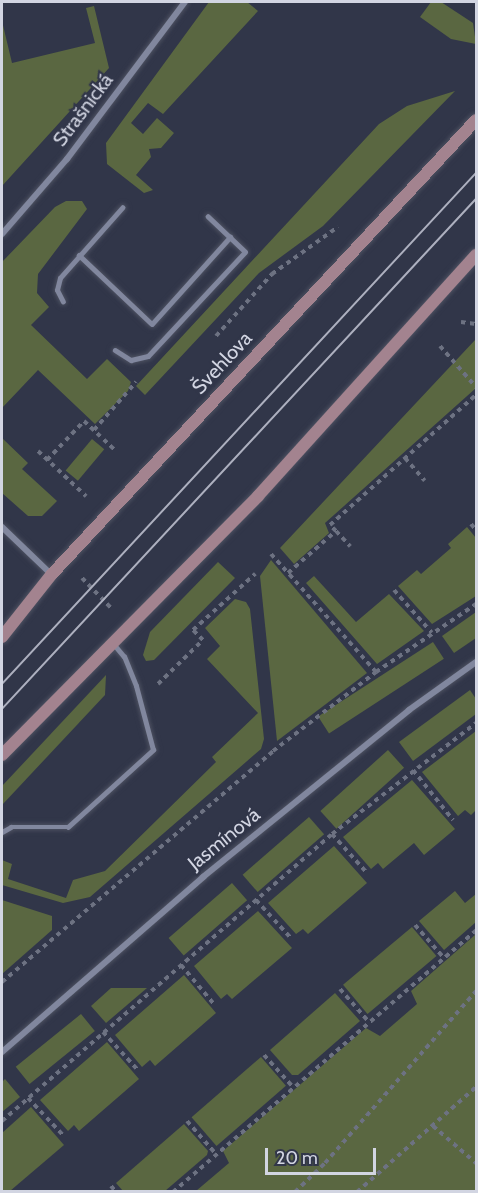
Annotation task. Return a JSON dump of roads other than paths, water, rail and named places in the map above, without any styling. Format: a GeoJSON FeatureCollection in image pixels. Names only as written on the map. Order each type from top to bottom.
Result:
{"type":"FeatureCollection","features":[{"type":"Feature","properties":{"kind":"main road","name":"Švehlova"},"geometry":{"type":"LineString","coordinates":[[2,637],[52,574],[477,120]]}},
{"type":"Feature","properties":{"kind":"main road"},"geometry":{"type":"LineString","coordinates":[[2,755],[258,496],[477,255]]}},
{"type":"Feature","properties":{"kind":"street","name":"Strašnická"},"geometry":{"type":"LineString","coordinates":[[2,234],[67,159],[185,2]]}},
{"type":"Feature","properties":{"kind":"street"},"geometry":{"type":"LineString","coordinates":[[2,527],[52,574]]}},
{"type":"Feature","properties":{"kind":"street","name":"Jasmínová"},"geometry":{"type":"LineString","coordinates":[[2,1052],[318,783],[409,710],[477,662]]}},
{"type":"Feature","properties":{"kind":"lane"},"geometry":{"type":"LineString","coordinates":[[63,302],[57,284],[79,255],[122,208]]}},
{"type":"Feature","properties":{"kind":"lane"},"geometry":{"type":"LineString","coordinates":[[115,350],[131,360],[148,356],[245,252],[208,217]]}},
{"type":"Feature","properties":{"kind":"lane"},"geometry":{"type":"LineString","coordinates":[[79,255],[152,324],[230,237]]}},
{"type":"Feature","properties":{"kind":"lane"},"geometry":{"type":"LineString","coordinates":[[2,832],[11,827],[68,827],[153,750],[136,686],[124,657],[113,644]]}},
{"type":"Feature","properties":{"kind":"tram line"},"geometry":{"type":"LineString","coordinates":[[2,684],[476,173]]}},
{"type":"Feature","properties":{"kind":"tram line"},"geometry":{"type":"LineString","coordinates":[[2,709],[476,199]]}}]}
